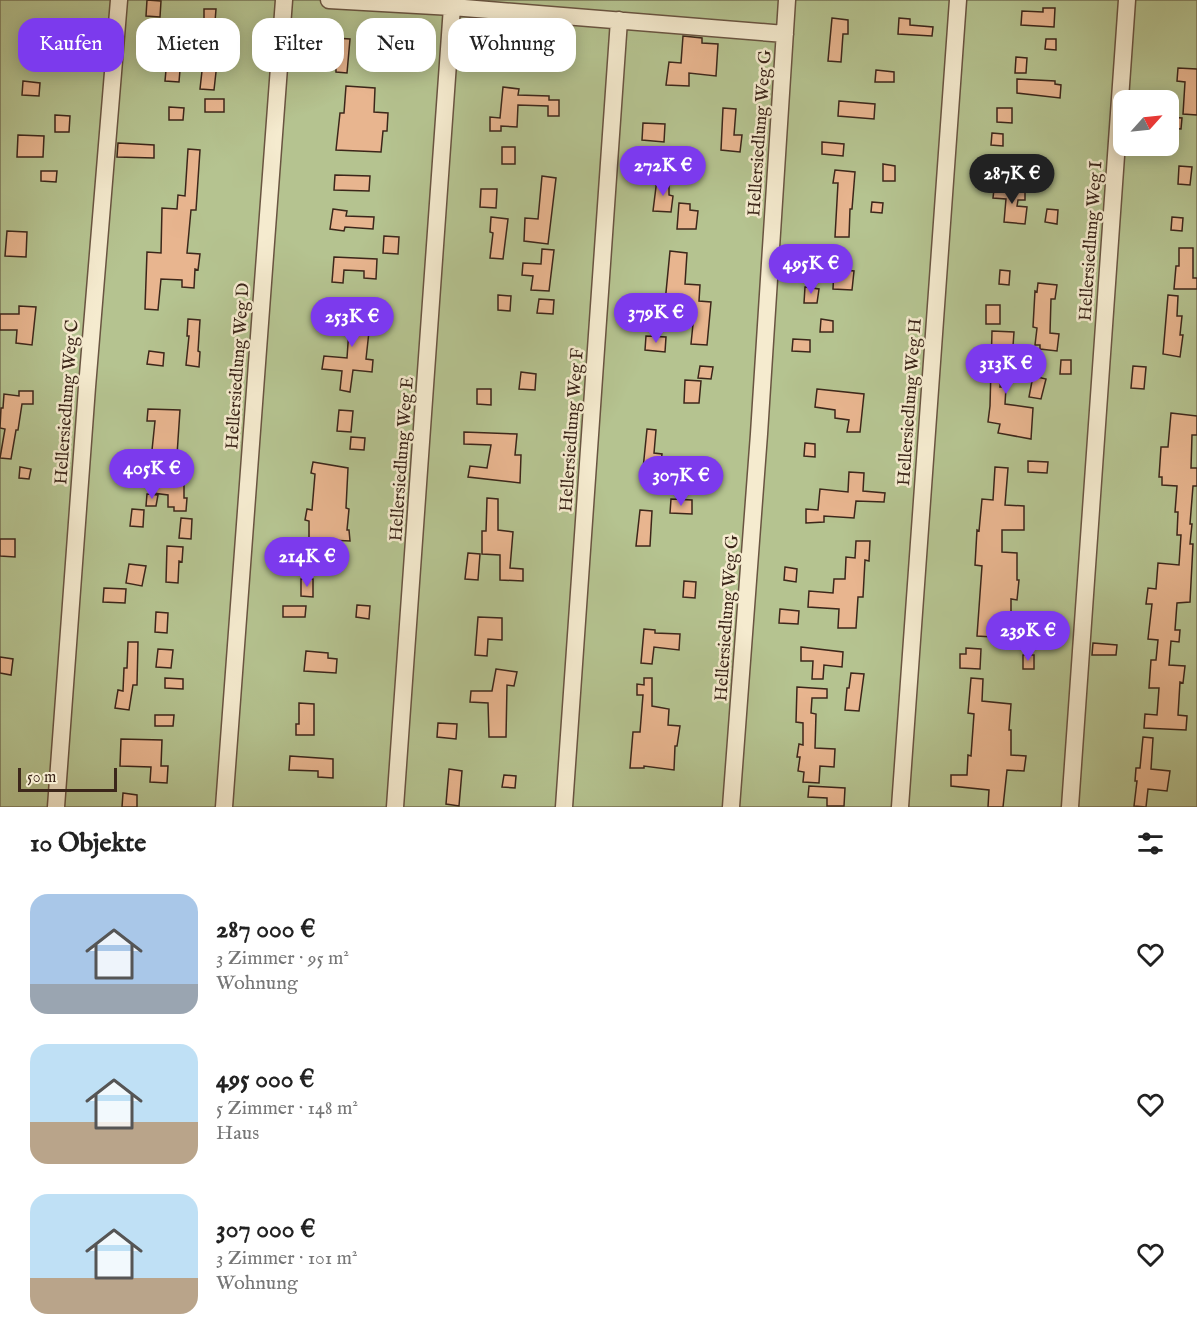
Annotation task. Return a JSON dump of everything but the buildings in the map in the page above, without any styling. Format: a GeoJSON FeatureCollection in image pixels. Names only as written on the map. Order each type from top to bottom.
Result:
{"type":"FeatureCollection","features":[{"type":"Feature","properties":{"kind":"lane","name":"Hellersiedlung Weg C"},"geometry":{"type":"LineString","coordinates":[[56,807],[87,375],[119,0]]}},
{"type":"Feature","properties":{"kind":"lane","name":"Hellersiedlung Weg D"},"geometry":{"type":"LineString","coordinates":[[225,807],[284,0]]}},
{"type":"Feature","properties":{"kind":"lane"},"geometry":{"type":"LineString","coordinates":[[329,0],[452,7],[785,34]]}},
{"type":"Feature","properties":{"kind":"lane","name":"Hellersiedlung Weg G"},"geometry":{"type":"LineString","coordinates":[[731,807],[760,422],[787,0]]}},
{"type":"Feature","properties":{"kind":"lane","name":"Hellersiedlung Weg H"},"geometry":{"type":"LineString","coordinates":[[900,807],[958,0]]}},
{"type":"Feature","properties":{"kind":"lane","name":"Hellersiedlung Weg I"},"geometry":{"type":"LineString","coordinates":[[1070,807],[1127,0]]}},
{"type":"Feature","properties":{"kind":"lane","name":"Hellersiedlung Weg E"},"geometry":{"type":"LineString","coordinates":[[395,807],[452,7]]}},
{"type":"Feature","properties":{"kind":"lane","name":"Hellersiedlung Weg F"},"geometry":{"type":"LineString","coordinates":[[564,807],[619,20]]}},
{"type":"Feature","properties":{"kind":"green space"},"geometry":{"type":"Polygon","coordinates":[[[0,0],[1197,0],[1197,807],[0,807],[0,0]]]}}]}
